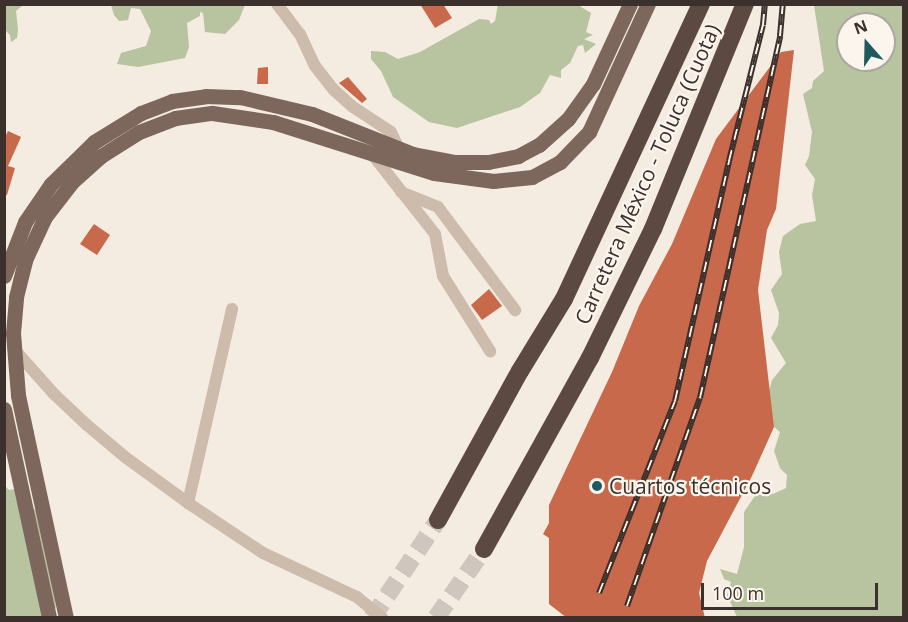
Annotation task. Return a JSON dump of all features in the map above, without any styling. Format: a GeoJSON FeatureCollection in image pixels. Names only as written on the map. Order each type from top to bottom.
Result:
{"type":"FeatureCollection","features":[{"type":"Feature","properties":{"kind":"highway","name":"Carretera México - Toluca (Cuota)"},"geometry":{"type":"LineString","coordinates":[[438,520],[520,371],[564,299],[701,4]]}},
{"type":"Feature","properties":{"kind":"highway","name":"Carretera México - Toluca (Cuota)"},"geometry":{"type":"LineString","coordinates":[[484,549],[590,358],[648,239],[745,4]]}},
{"type":"Feature","properties":{"kind":"main road"},"geometry":{"type":"LineString","coordinates":[[4,276],[25,222],[58,176],[94,142],[122,122],[172,101],[222,95],[264,101],[312,114],[399,149],[454,162],[488,162],[518,156],[539,146],[580,105],[593,84],[630,4]]}},
{"type":"Feature","properties":{"kind":"main road"},"geometry":{"type":"LineString","coordinates":[[66,618],[26,433],[13,348],[19,280],[45,217],[61,194],[87,167],[139,132],[185,116],[224,114],[303,130],[434,173],[478,180],[521,179],[544,172],[571,153],[589,132],[648,4]]}},
{"type":"Feature","properties":{"kind":"main road"},"geometry":{"type":"LineString","coordinates":[[5,410],[49,618]]}},
{"type":"Feature","properties":{"kind":"street"},"geometry":{"type":"LineString","coordinates":[[277,4],[300,34],[315,66],[334,90],[353,107],[391,132],[399,149]]}},
{"type":"Feature","properties":{"kind":"street"},"geometry":{"type":"LineString","coordinates":[[372,154],[435,234],[443,276],[490,351]]}},
{"type":"Feature","properties":{"kind":"street"},"geometry":{"type":"LineString","coordinates":[[400,192],[438,207],[514,310]]}},
{"type":"Feature","properties":{"kind":"street"},"geometry":{"type":"LineString","coordinates":[[188,503],[232,309]]}},
{"type":"Feature","properties":{"kind":"street"},"geometry":{"type":"LineString","coordinates":[[13,348],[54,394],[125,457],[263,553],[357,597],[382,618]]}},
{"type":"Feature","properties":{"kind":"green space"},"geometry":{"type":"Polygon","coordinates":[[[111,4],[245,5],[239,20],[225,34],[205,32],[203,13],[200,12],[200,16],[187,23],[189,47],[185,58],[138,67],[117,64],[121,53],[146,46],[151,31],[140,9],[131,8],[128,20],[119,21],[114,15],[111,4]]]}},
{"type":"Feature","properties":{"kind":"green space"},"geometry":{"type":"Polygon","coordinates":[[[498,4],[578,5],[591,13],[586,32],[593,35],[584,39],[596,44],[585,53],[583,45],[578,46],[570,63],[561,70],[561,78],[550,75],[540,93],[520,107],[457,128],[429,122],[393,97],[381,71],[371,59],[371,51],[385,52],[398,59],[420,52],[479,19],[489,20],[491,24],[495,21],[498,4]]]}},
{"type":"Feature","properties":{"kind":"green space"},"geometry":{"type":"Polygon","coordinates":[[[4,5],[23,5],[16,11],[17,38],[11,42],[10,35],[5,30],[4,5]]]}},
{"type":"Feature","properties":{"kind":"green space"},"geometry":{"type":"Polygon","coordinates":[[[814,5],[903,5],[903,617],[737,617],[727,595],[731,582],[724,579],[720,569],[737,574],[744,547],[744,512],[761,487],[773,494],[786,488],[787,475],[780,468],[774,451],[780,432],[768,422],[764,410],[772,380],[786,363],[771,338],[778,325],[779,313],[771,290],[782,274],[779,252],[783,236],[800,224],[816,221],[812,195],[815,179],[805,165],[809,156],[812,132],[803,94],[812,88],[813,81],[824,71],[814,5]]]}},
{"type":"Feature","properties":{"kind":"green space"},"geometry":{"type":"Polygon","coordinates":[[[5,486],[9,490],[16,489],[26,504],[45,516],[56,607],[52,613],[54,617],[5,617],[5,486]]]}},
{"type":"Feature","properties":{"kind":"building"},"geometry":{"type":"Polygon","coordinates":[[[420,4],[443,4],[452,18],[435,28],[420,4]]]}},
{"type":"Feature","properties":{"kind":"building"},"geometry":{"type":"Polygon","coordinates":[[[794,50],[776,209],[767,230],[758,290],[774,427],[752,476],[707,561],[699,593],[705,618],[567,618],[549,604],[549,538],[543,534],[549,523],[549,505],[612,372],[639,306],[672,244],[716,139],[781,52],[794,50]]]}},
{"type":"Feature","properties":{"kind":"building"},"geometry":{"type":"Polygon","coordinates":[[[268,67],[268,84],[257,84],[258,68],[268,67]]]}},
{"type":"Feature","properties":{"kind":"building"},"geometry":{"type":"Polygon","coordinates":[[[348,77],[367,99],[362,103],[339,83],[348,77]]]}},
{"type":"Feature","properties":{"kind":"building"},"geometry":{"type":"Polygon","coordinates":[[[8,131],[21,137],[8,166],[15,168],[7,195],[4,195],[4,139],[8,131]]]}},
{"type":"Feature","properties":{"kind":"building"},"geometry":{"type":"Polygon","coordinates":[[[94,224],[110,235],[97,255],[80,244],[94,224]]]}},
{"type":"Feature","properties":{"kind":"building"},"geometry":{"type":"Polygon","coordinates":[[[489,289],[502,306],[482,320],[471,305],[489,289]]]}},
{"type":"Feature","properties":{"kind":"tunnel"},"geometry":{"type":"LineString","coordinates":[[372,618],[438,520]]}},
{"type":"Feature","properties":{"kind":"tunnel"},"geometry":{"type":"LineString","coordinates":[[436,618],[484,549]]}},
{"type":"Feature","properties":{"kind":"railway"},"geometry":{"type":"LineString","coordinates":[[599,593],[675,401],[729,161],[763,25],[765,4]]}},
{"type":"Feature","properties":{"kind":"railway"},"geometry":{"type":"LineString","coordinates":[[627,606],[700,398],[780,36],[783,4]]}},
{"type":"Feature","properties":{"kind":"place","name":"Cuartos técnicos"},"geometry":{"type":"Point","coordinates":[597,486]}}]}
